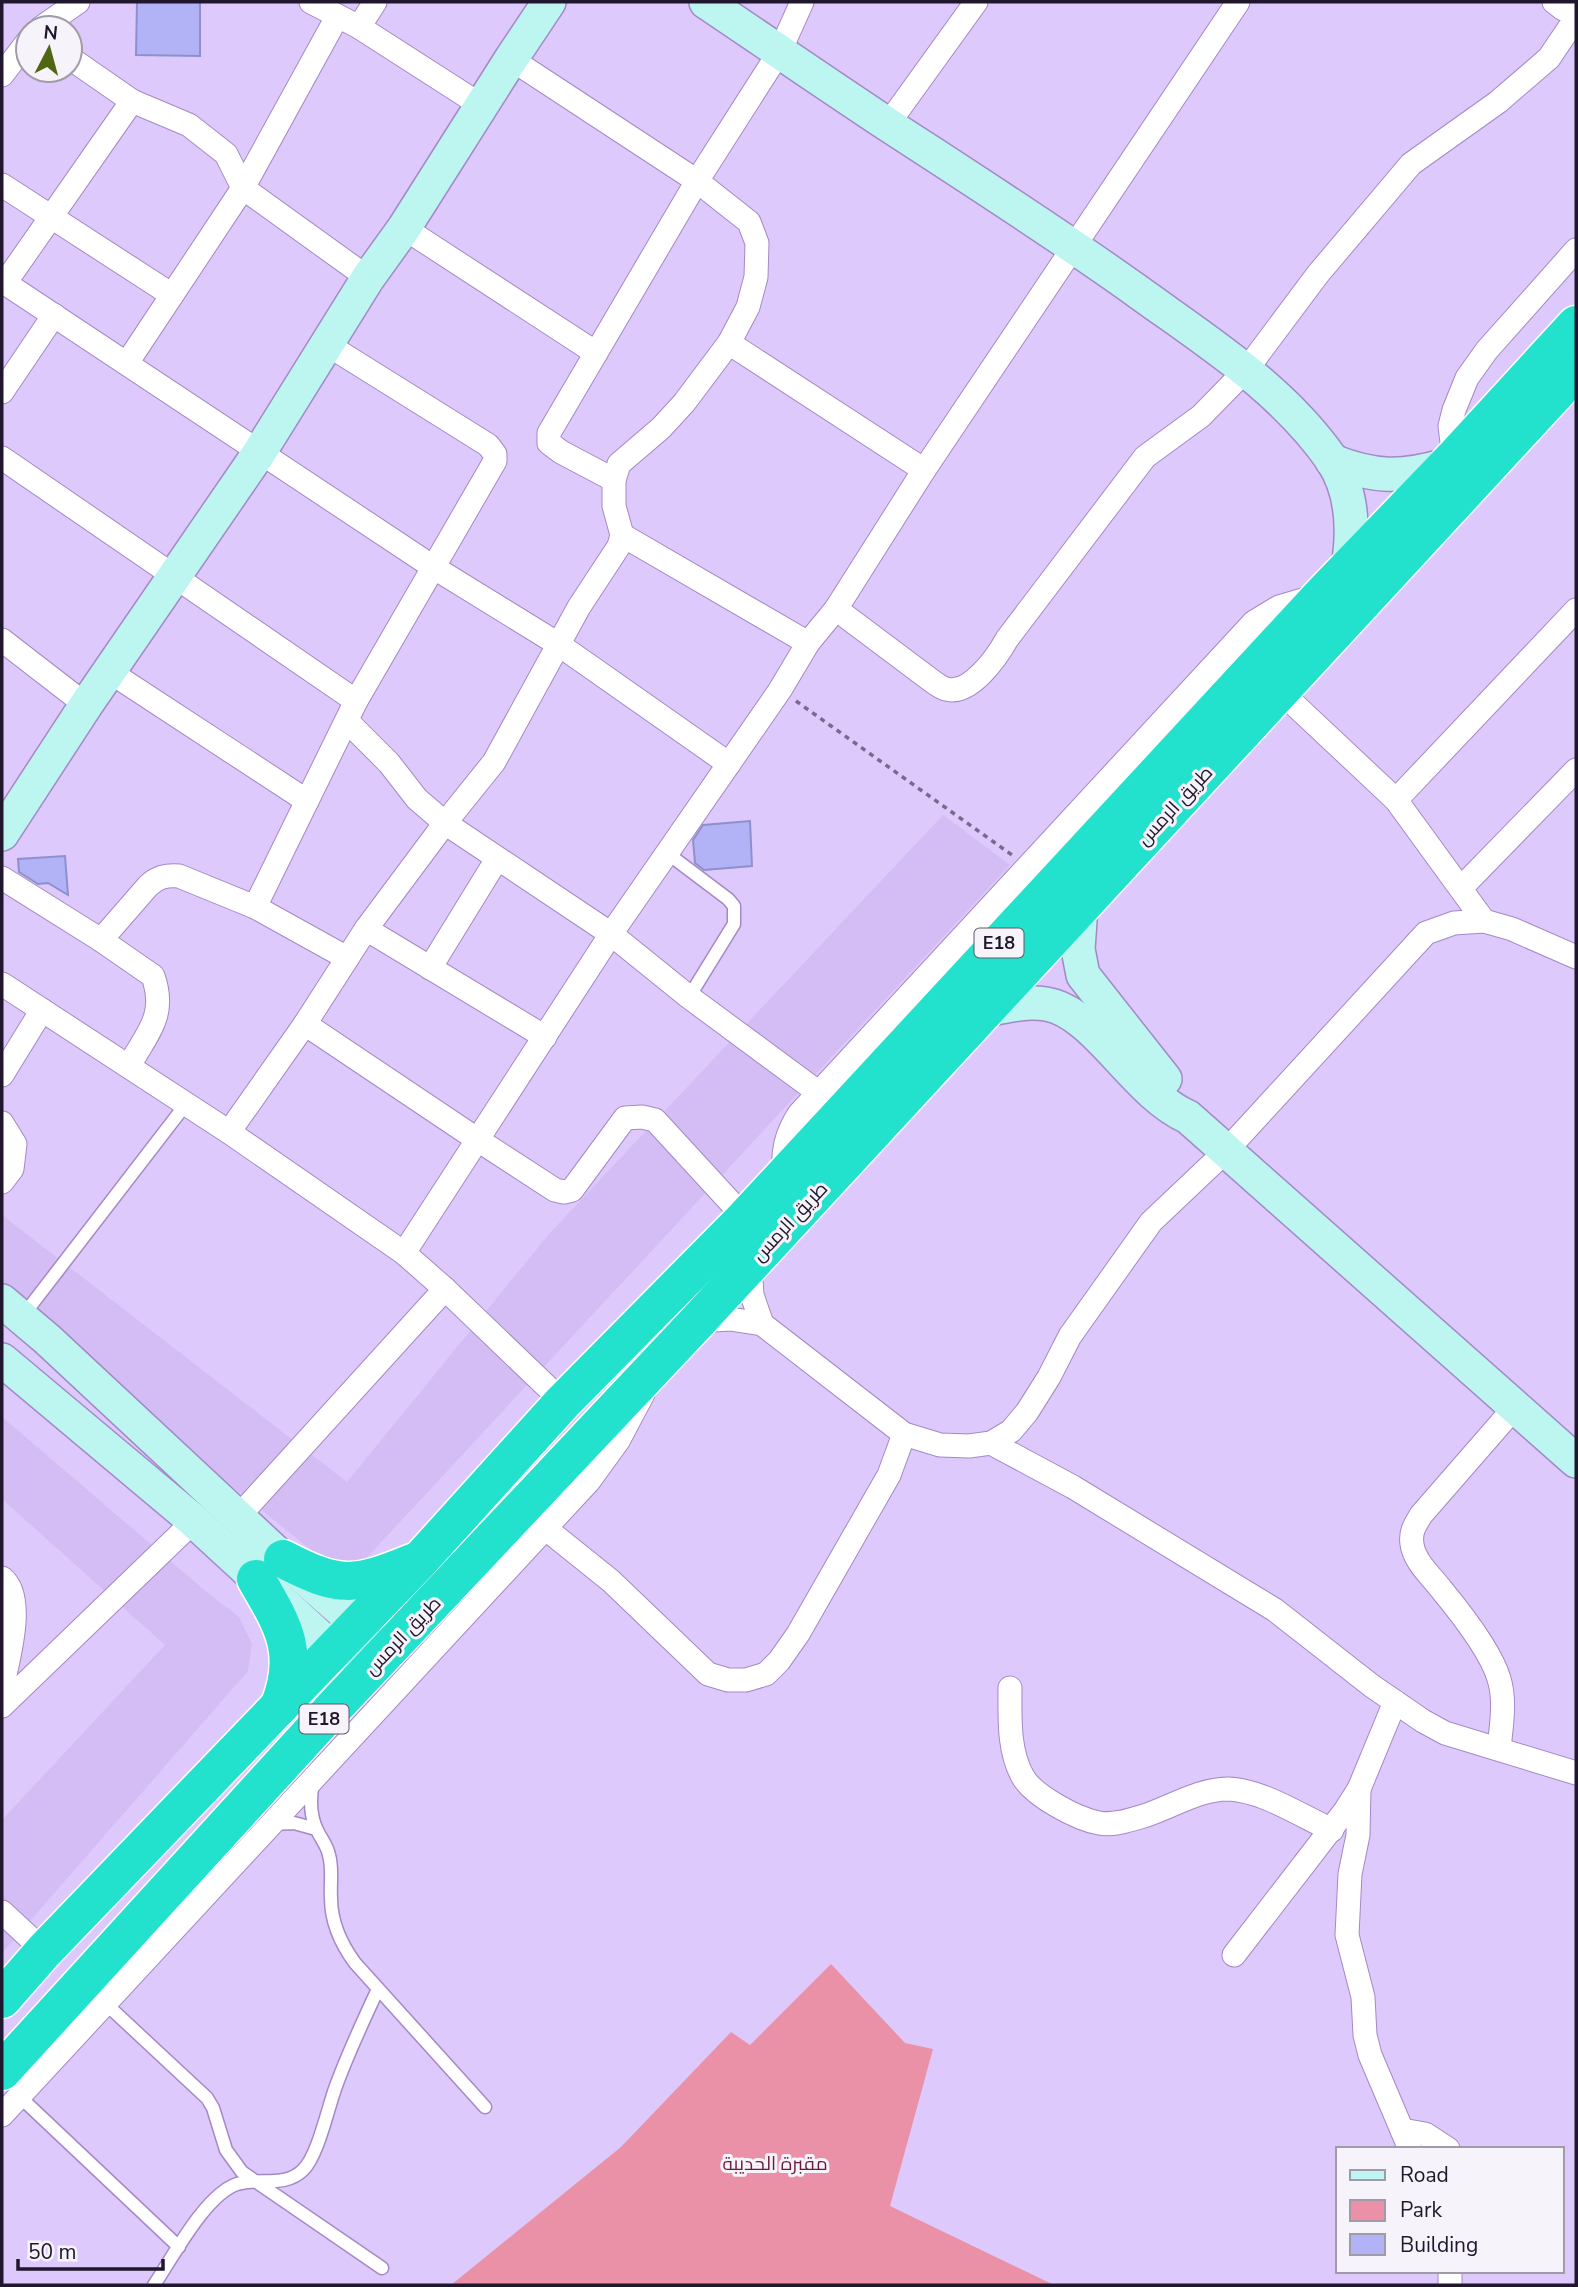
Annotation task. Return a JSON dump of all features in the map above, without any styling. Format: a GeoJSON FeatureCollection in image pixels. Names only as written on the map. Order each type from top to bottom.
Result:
{"type":"FeatureCollection","features":[{"type":"Feature","properties":{"kind":"highway","name":"طريق الرمس"},"geometry":{"type":"LineString","coordinates":[[2,1999],[44,1951],[279,1707],[366,1649],[421,1559],[564,1402],[745,1217],[1576,325]]}},
{"type":"Feature","properties":{"kind":"highway","name":"طريق الرمس"},"geometry":{"type":"LineString","coordinates":[[11,2083],[366,1649],[650,1372],[1281,692],[1562,396],[1576,371]]}},
{"type":"Feature","properties":{"kind":"highway"},"geometry":{"type":"LineString","coordinates":[[279,1707],[289,1677],[289,1645],[278,1615],[270,1569],[352,1581],[371,1578],[421,1559]]}},
{"type":"Feature","properties":{"kind":"street"},"geometry":{"type":"LineString","coordinates":[[61,14],[78,2]]}},
{"type":"Feature","properties":{"kind":"street"},"geometry":{"type":"LineString","coordinates":[[311,2],[359,27],[482,106]]}},
{"type":"Feature","properties":{"kind":"street"},"geometry":{"type":"LineString","coordinates":[[359,27],[375,2]]}},
{"type":"Feature","properties":{"kind":"street"},"geometry":{"type":"LineString","coordinates":[[3,829],[259,453],[368,278],[404,228],[550,2]]}},
{"type":"Feature","properties":{"kind":"street"},"geometry":{"type":"LineString","coordinates":[[706,2],[1075,246],[1247,369],[1294,415],[1332,461],[1344,486],[1351,513],[1352,540],[1335,581],[1254,622],[1027,866],[799,1114],[790,1129],[785,1146],[783,1176]]}},
{"type":"Feature","properties":{"kind":"street"},"geometry":{"type":"LineString","coordinates":[[614,480],[561,452],[549,443],[549,433],[697,181],[780,51],[802,2]]}},
{"type":"Feature","properties":{"kind":"street"},"geometry":{"type":"LineString","coordinates":[[888,124],[976,2]]}},
{"type":"Feature","properties":{"kind":"street"},"geometry":{"type":"LineString","coordinates":[[404,1253],[611,934],[780,690],[808,643],[836,609],[924,470],[1238,2]]}},
{"type":"Feature","properties":{"kind":"street"},"geometry":{"type":"LineString","coordinates":[[1554,2],[1563,9],[1576,9]]}},
{"type":"Feature","properties":{"kind":"street"},"geometry":{"type":"LineString","coordinates":[[127,363],[243,188],[337,17]]}},
{"type":"Feature","properties":{"kind":"street"},"geometry":{"type":"LineString","coordinates":[[836,609],[932,681],[947,690],[962,689],[995,659],[1007,639],[1145,457],[1201,415],[1247,369],[1318,274],[1411,164],[1498,102],[1549,58],[1576,18]]}},
{"type":"Feature","properties":{"kind":"street"},"geometry":{"type":"LineString","coordinates":[[2,75],[14,59]]}},
{"type":"Feature","properties":{"kind":"street"},"geometry":{"type":"LineString","coordinates":[[229,1132],[305,1024],[366,929],[494,762],[579,607],[615,554],[622,535],[614,506],[614,480],[619,464],[662,428],[729,343],[748,307],[756,277],[757,243],[749,222],[697,181],[511,59]]}},
{"type":"Feature","properties":{"kind":"street"},"geometry":{"type":"LineString","coordinates":[[84,68],[132,101],[189,124],[226,154],[243,188],[368,278]]}},
{"type":"Feature","properties":{"kind":"street"},"geometry":{"type":"LineString","coordinates":[[132,101],[4,282],[259,453],[558,645],[729,764]]}},
{"type":"Feature","properties":{"kind":"street"},"geometry":{"type":"LineString","coordinates":[[2,184],[172,295]]}},
{"type":"Feature","properties":{"kind":"street"},"geometry":{"type":"LineString","coordinates":[[404,228],[596,353]]}},
{"type":"Feature","properties":{"kind":"street"},"geometry":{"type":"LineString","coordinates":[[1332,461],[1360,472],[1389,476],[1418,473],[1450,461],[1450,426],[1467,378],[1487,350],[1576,250]]}},
{"type":"Feature","properties":{"kind":"street"},"geometry":{"type":"LineString","coordinates":[[2,392],[54,316]]}},
{"type":"Feature","properties":{"kind":"street"},"geometry":{"type":"LineString","coordinates":[[729,343],[924,470]]}},
{"type":"Feature","properties":{"kind":"street"},"geometry":{"type":"LineString","coordinates":[[255,907],[351,711],[495,461],[495,454],[488,445],[328,345]]}},
{"type":"Feature","properties":{"kind":"street"},"geometry":{"type":"LineString","coordinates":[[2,458],[176,578],[351,711],[416,799],[445,823],[611,934],[688,997],[819,1093]]}},
{"type":"Feature","properties":{"kind":"street"},"geometry":{"type":"LineString","coordinates":[[622,535],[808,643]]}},
{"type":"Feature","properties":{"kind":"street"},"geometry":{"type":"LineString","coordinates":[[1396,800],[1576,610]]}},
{"type":"Feature","properties":{"kind":"street"},"geometry":{"type":"LineString","coordinates":[[2,640],[86,705]]}},
{"type":"Feature","properties":{"kind":"street"},"geometry":{"type":"LineString","coordinates":[[110,672],[307,801]]}},
{"type":"Feature","properties":{"kind":"street"},"geometry":{"type":"LineString","coordinates":[[1281,692],[1396,800],[1483,921]]}},
{"type":"Feature","properties":{"kind":"street"},"geometry":{"type":"LineString","coordinates":[[1461,888],[1576,770]]}},
{"type":"Feature","properties":{"kind":"street"},"geometry":{"type":"LineString","coordinates":[[430,968],[497,859]]}},
{"type":"Feature","properties":{"kind":"street"},"geometry":{"type":"LineString","coordinates":[[101,940],[155,879],[168,875],[179,876],[255,907],[347,958]]}},
{"type":"Feature","properties":{"kind":"street"},"geometry":{"type":"LineString","coordinates":[[2,878],[153,976],[159,1003],[158,1014],[129,1066]]}},
{"type":"Feature","properties":{"kind":"street"},"geometry":{"type":"LineString","coordinates":[[1082,906],[1078,949],[1083,975],[1175,1092],[1188,1117]]}},
{"type":"Feature","properties":{"kind":"street"},"geometry":{"type":"LineString","coordinates":[[698,1321],[730,1320],[762,1324],[904,1434],[940,1445],[969,1446],[992,1443],[1011,1431],[1027,1412],[1070,1336],[1151,1222],[1226,1151],[1426,933],[1454,923],[1483,921],[1573,952]]}},
{"type":"Feature","properties":{"kind":"street"},"geometry":{"type":"LineString","coordinates":[[366,929],[545,1037]]}},
{"type":"Feature","properties":{"kind":"street"},"geometry":{"type":"LineString","coordinates":[[2,984],[229,1132],[404,1253],[564,1402]]}},
{"type":"Feature","properties":{"kind":"street"},"geometry":{"type":"LineString","coordinates":[[986,1010],[1034,1003],[1047,1004],[1070,1012],[1163,1103],[1188,1117],[1576,1461]]}},
{"type":"Feature","properties":{"kind":"street"},"geometry":{"type":"LineString","coordinates":[[2,1075],[42,1010]]}},
{"type":"Feature","properties":{"kind":"street"},"geometry":{"type":"LineString","coordinates":[[305,1024],[555,1190],[564,1192],[572,1189],[625,1118],[642,1117],[655,1121],[745,1217]]}},
{"type":"Feature","properties":{"kind":"street"},"geometry":{"type":"LineString","coordinates":[[2,1123],[15,1144],[12,1169],[2,1182]]}},
{"type":"Feature","properties":{"kind":"street"},"geometry":{"type":"LineString","coordinates":[[750,1265],[752,1295],[762,1324]]}},
{"type":"Feature","properties":{"kind":"street"},"geometry":{"type":"LineString","coordinates":[[238,1517],[445,1289]]}},
{"type":"Feature","properties":{"kind":"street"},"geometry":{"type":"LineString","coordinates":[[12,1309],[238,1517],[270,1569]]}},
{"type":"Feature","properties":{"kind":"street"},"geometry":{"type":"LineString","coordinates":[[2,1349],[13,1359],[23,1360],[36,1354],[47,1339]]}},
{"type":"Feature","properties":{"kind":"street"},"geometry":{"type":"LineString","coordinates":[[2,1360],[194,1521],[270,1569],[366,1649]]}},
{"type":"Feature","properties":{"kind":"street"},"geometry":{"type":"LineString","coordinates":[[2,2115],[11,2083],[105,2003],[589,1481],[618,1441],[642,1395],[650,1372]]}},
{"type":"Feature","properties":{"kind":"street"},"geometry":{"type":"LineString","coordinates":[[1499,1749],[1502,1699],[1500,1680],[1481,1644],[1420,1561],[1412,1546],[1412,1530],[1421,1515],[1515,1407]]}},
{"type":"Feature","properties":{"kind":"street"},"geometry":{"type":"LineString","coordinates":[[545,1528],[611,1581],[708,1674],[728,1680],[746,1680],[766,1674],[798,1634],[889,1475],[904,1434]]}},
{"type":"Feature","properties":{"kind":"street"},"geometry":{"type":"LineString","coordinates":[[992,1443],[1073,1487],[1275,1609],[1395,1702],[1445,1733],[1576,1773]]}},
{"type":"Feature","properties":{"kind":"street"},"geometry":{"type":"LineString","coordinates":[[2,1706],[194,1521]]}},
{"type":"Feature","properties":{"kind":"street"},"geometry":{"type":"LineString","coordinates":[[2,1578],[7,1582],[12,1597],[15,1618],[2,1689]]}},
{"type":"Feature","properties":{"kind":"street"},"geometry":{"type":"LineString","coordinates":[[1010,1688],[1012,1746],[1022,1776],[1031,1788],[1082,1818],[1101,1824],[1117,1822],[1146,1815],[1211,1791],[1226,1789],[1256,1794],[1332,1830]]}},
{"type":"Feature","properties":{"kind":"street"},"geometry":{"type":"LineString","coordinates":[[1234,1955],[1332,1830],[1359,1788],[1395,1702]]}},
{"type":"Feature","properties":{"kind":"street"},"geometry":{"type":"LineString","coordinates":[[1359,1788],[1358,1835],[1346,1914],[1347,1935],[1363,1997],[1365,2035],[1370,2055],[1406,2139],[1425,2134],[1445,2147]]}},
{"type":"Feature","properties":{"kind":"street"},"geometry":{"type":"LineString","coordinates":[[2,1912],[44,1951]]}},
{"type":"Feature","properties":{"kind":"lane"},"geometry":{"type":"LineString","coordinates":[[667,853],[734,906],[734,924],[688,997]]}},
{"type":"Feature","properties":{"kind":"lane"},"geometry":{"type":"LineString","coordinates":[[12,1309],[186,1104]]}},
{"type":"Feature","properties":{"kind":"lane"},"geometry":{"type":"LineString","coordinates":[[314,1778],[311,1804],[316,1829],[329,1854],[332,1869],[331,1900],[338,1934],[355,1963],[485,2106]]}},
{"type":"Feature","properties":{"kind":"lane"},"geometry":{"type":"LineString","coordinates":[[271,1824],[294,1823],[316,1829]]}},
{"type":"Feature","properties":{"kind":"lane"},"geometry":{"type":"LineString","coordinates":[[154,2285],[206,2207],[219,2193],[253,2180],[292,2178],[309,2164],[349,2053],[378,1989]]}},
{"type":"Feature","properties":{"kind":"lane"},"geometry":{"type":"LineString","coordinates":[[105,2003],[207,2098],[214,2108],[226,2150],[242,2172],[382,2268]]}},
{"type":"Feature","properties":{"kind":"lane"},"geometry":{"type":"LineString","coordinates":[[11,2083],[179,2247]]}},
{"type":"Feature","properties":{"kind":"path"},"geometry":{"type":"LineString","coordinates":[[780,690],[1027,866]]}},
{"type":"Feature","properties":{"kind":"shaded area"},"geometry":{"type":"Polygon","coordinates":[[[943,815],[1010,865],[347,1579],[2,1301],[2,1215],[347,1482],[549,1234],[943,815]]]}},
{"type":"Feature","properties":{"kind":"shaded area"},"geometry":{"type":"Polygon","coordinates":[[[2,1417],[239,1617],[252,1644],[248,1671],[2,1953],[2,1820],[165,1645],[2,1499],[2,1417]]]}},
{"type":"Feature","properties":{"kind":"green space","name":"مقبرة الحديبة"},"geometry":{"type":"Polygon","coordinates":[[[831,1964],[905,2043],[933,2049],[890,2206],[1054,2285],[451,2285],[621,2147],[731,2032],[750,2045],[831,1964]]]}},
{"type":"Feature","properties":{"kind":"building"},"geometry":{"type":"Polygon","coordinates":[[[137,2],[200,2],[200,56],[136,55],[137,2]]]}},
{"type":"Feature","properties":{"kind":"building"},"geometry":{"type":"Polygon","coordinates":[[[750,821],[752,866],[704,870],[695,863],[693,840],[703,825],[750,821]]]}},
{"type":"Feature","properties":{"kind":"building"},"geometry":{"type":"Polygon","coordinates":[[[65,856],[68,895],[48,883],[38,884],[19,872],[18,859],[65,856]]]}}]}
